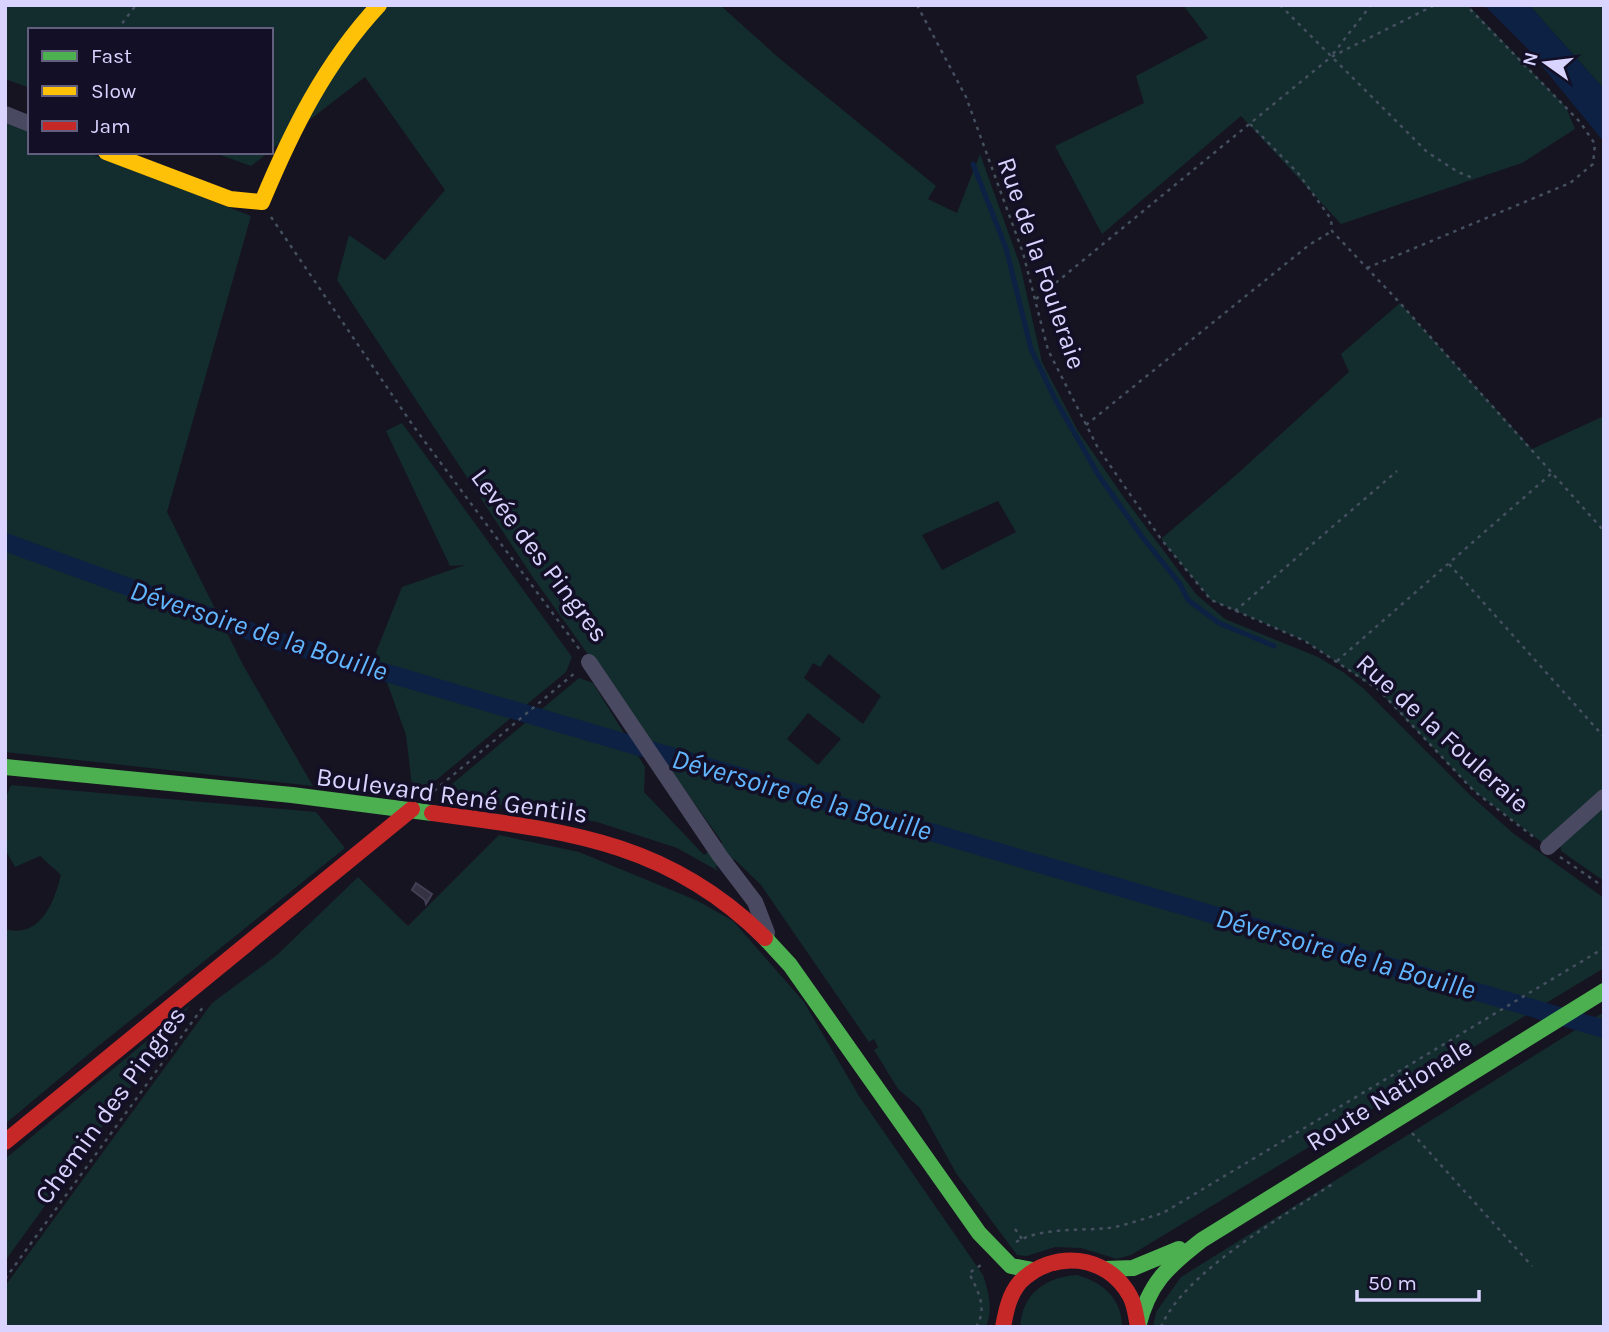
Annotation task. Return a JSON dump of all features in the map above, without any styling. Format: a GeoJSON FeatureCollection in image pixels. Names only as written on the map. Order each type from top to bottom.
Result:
{"type":"FeatureCollection","features":[{"type":"Feature","properties":{"kind":"main road"},"geometry":{"type":"LineString","coordinates":[[111,154],[230,199],[262,202],[279,161],[319,84],[362,22],[379,5]]}},
{"type":"Feature","properties":{"kind":"main road","name":"Boulevard René Gentils"},"geometry":{"type":"LineString","coordinates":[[5,767],[412,809],[557,831],[630,850],[670,867],[741,915],[790,965],[991,1258]]}},
{"type":"Feature","properties":{"kind":"main road"},"geometry":{"type":"LineString","coordinates":[[5,1142],[412,809]]}},
{"type":"Feature","properties":{"kind":"main road","name":"Route Nationale"},"geometry":{"type":"LineString","coordinates":[[1138,1327],[1147,1294],[1159,1278],[1202,1240],[1604,991]]}},
{"type":"Feature","properties":{"kind":"main road","name":"Route Nationale"},"geometry":{"type":"LineString","coordinates":[[1106,1269],[1133,1268],[1202,1240]]}},
{"type":"Feature","properties":{"kind":"main road"},"geometry":{"type":"LineString","coordinates":[[991,1258],[1017,1269],[1033,1270]]}},
{"type":"Feature","properties":{"kind":"main road"},"geometry":{"type":"LineString","coordinates":[[1003,1321],[1019,1283],[1033,1270],[1051,1262],[1070,1259],[1089,1261],[1106,1269],[1124,1286],[1131,1297],[1138,1327]]}},
{"type":"Feature","properties":{"kind":"main road"},"geometry":{"type":"LineString","coordinates":[[997,1285],[1003,1321]]}},
{"type":"Feature","properties":{"kind":"street"},"geometry":{"type":"LineString","coordinates":[[5,114],[28,123]]}},
{"type":"Feature","properties":{"kind":"street","name":"Levée des Pingres"},"geometry":{"type":"LineString","coordinates":[[589,662],[720,856],[755,902],[770,942]]}},
{"type":"Feature","properties":{"kind":"street"},"geometry":{"type":"LineString","coordinates":[[1548,847],[1604,797]]}},
{"type":"Feature","properties":{"kind":"path"},"geometry":{"type":"LineString","coordinates":[[119,28],[136,5]]}},
{"type":"Feature","properties":{"kind":"path","name":"Rue de la Fouleraie"},"geometry":{"type":"LineString","coordinates":[[918,5],[966,97],[1023,253],[1048,350],[1098,448],[1161,539],[1211,600],[1306,640],[1337,660],[1378,690],[1474,791],[1604,887]]}},
{"type":"Feature","properties":{"kind":"path"},"geometry":{"type":"LineString","coordinates":[[1280,5],[1427,152],[1472,178]]}},
{"type":"Feature","properties":{"kind":"path"},"geometry":{"type":"LineString","coordinates":[[1036,299],[1331,57],[1371,5]]}},
{"type":"Feature","properties":{"kind":"path"},"geometry":{"type":"LineString","coordinates":[[1331,57],[1435,5]]}},
{"type":"Feature","properties":{"kind":"path"},"geometry":{"type":"LineString","coordinates":[[1367,268],[1570,183],[1593,164],[1595,144],[1580,122],[1466,5]]}},
{"type":"Feature","properties":{"kind":"path"},"geometry":{"type":"LineString","coordinates":[[1250,124],[1298,173],[1331,219],[1332,231],[1604,531]]}},
{"type":"Feature","properties":{"kind":"path","name":"Levée des Pingres"},"geometry":{"type":"LineString","coordinates":[[262,202],[414,427],[589,662]]}},
{"type":"Feature","properties":{"kind":"path"},"geometry":{"type":"LineString","coordinates":[[1086,425],[1309,245],[1332,231]]}},
{"type":"Feature","properties":{"kind":"path"},"geometry":{"type":"LineString","coordinates":[[1235,611],[1397,471]]}},
{"type":"Feature","properties":{"kind":"path"},"geometry":{"type":"LineString","coordinates":[[1337,660],[1552,473]]}},
{"type":"Feature","properties":{"kind":"path"},"geometry":{"type":"LineString","coordinates":[[1449,564],[1604,737]]}},
{"type":"Feature","properties":{"kind":"path"},"geometry":{"type":"LineString","coordinates":[[434,791],[589,662]]}},
{"type":"Feature","properties":{"kind":"path"},"geometry":{"type":"LineString","coordinates":[[976,1327],[982,1298],[969,1273],[1022,1239],[1057,1231],[1112,1227],[1163,1213],[1604,948]]}},
{"type":"Feature","properties":{"kind":"path","name":"Chemin des Pingres"},"geometry":{"type":"LineString","coordinates":[[5,1279],[206,1003],[199,983]]}},
{"type":"Feature","properties":{"kind":"path"},"geometry":{"type":"LineString","coordinates":[[1398,1117],[1532,1266]]}},
{"type":"Feature","properties":{"kind":"path"},"geometry":{"type":"LineString","coordinates":[[1161,1327],[1175,1303],[1193,1282],[1256,1234],[1334,1183]]}},
{"type":"Feature","properties":{"kind":"path"},"geometry":{"type":"LineString","coordinates":[[1015,1229],[1022,1239]]}},
{"type":"Feature","properties":{"kind":"green space"},"geometry":{"type":"Polygon","coordinates":[[[5,5],[720,5],[779,58],[936,186],[928,199],[957,213],[980,154],[1020,265],[1042,362],[1078,431],[1196,594],[1225,619],[1318,657],[1343,672],[1363,688],[1471,796],[1514,834],[1604,898],[1604,968],[1131,1255],[1117,1259],[1081,1248],[1055,1247],[1027,1256],[1017,1255],[956,1173],[920,1108],[898,1089],[874,1050],[878,1047],[874,1039],[869,1042],[761,885],[734,859],[715,867],[720,872],[677,848],[597,822],[440,794],[579,678],[593,683],[645,767],[644,792],[704,855],[722,842],[532,576],[337,280],[349,235],[385,260],[445,190],[365,77],[273,148],[273,28],[28,28],[28,87],[5,79],[5,5]],[[998,501],[922,535],[942,570],[1016,532],[998,501]],[[829,654],[820,667],[813,663],[804,678],[863,724],[881,696],[829,654]],[[808,713],[787,739],[818,765],[841,739],[808,713]]]}},
{"type":"Feature","properties":{"kind":"green space"},"geometry":{"type":"Polygon","coordinates":[[[1183,5],[1468,5],[1566,107],[1575,129],[1522,163],[1341,224],[1241,116],[1102,234],[1055,146],[1144,103],[1136,76],[1208,38],[1183,5]]]}},
{"type":"Feature","properties":{"kind":"green space"},"geometry":{"type":"Polygon","coordinates":[[[1529,5],[1603,5],[1604,89],[1529,5]]]}},
{"type":"Feature","properties":{"kind":"green space"},"geometry":{"type":"Polygon","coordinates":[[[5,121],[28,129],[28,154],[91,154],[251,216],[167,512],[243,665],[313,786],[5,752],[5,121]]]}},
{"type":"Feature","properties":{"kind":"green space"},"geometry":{"type":"Polygon","coordinates":[[[218,154],[266,154],[251,166],[218,154]]]}},
{"type":"Feature","properties":{"kind":"green space"},"geometry":{"type":"Polygon","coordinates":[[[1400,303],[1532,449],[1604,416],[1604,797],[1548,847],[1474,791],[1378,690],[1305,641],[1211,600],[1161,539],[1349,372],[1341,354],[1400,303]]]}},
{"type":"Feature","properties":{"kind":"green space"},"geometry":{"type":"Polygon","coordinates":[[[402,423],[572,657],[566,672],[428,787],[412,786],[406,735],[376,652],[402,587],[465,565],[450,566],[386,431],[402,423]]]}},
{"type":"Feature","properties":{"kind":"green space"},"geometry":{"type":"Polygon","coordinates":[[[11,785],[316,812],[345,848],[5,1124],[5,929],[28,929],[37,923],[50,907],[61,875],[40,856],[15,867],[5,849],[5,799],[11,785]]]}},
{"type":"Feature","properties":{"kind":"green space"},"geometry":{"type":"Polygon","coordinates":[[[1604,803],[1604,881],[1561,851],[1560,843],[1604,803]]]}},
{"type":"Feature","properties":{"kind":"green space"},"geometry":{"type":"Polygon","coordinates":[[[499,835],[579,852],[698,901],[733,921],[804,1002],[859,1096],[983,1275],[989,1301],[986,1327],[5,1327],[5,1286],[212,1003],[277,955],[358,877],[408,926],[499,835]]]}},
{"type":"Feature","properties":{"kind":"green space"},"geometry":{"type":"Polygon","coordinates":[[[191,1004],[5,1261],[5,1159],[191,1004]]]}},
{"type":"Feature","properties":{"kind":"green space"},"geometry":{"type":"Polygon","coordinates":[[[1604,1012],[1604,1327],[1153,1327],[1156,1312],[1181,1277],[1604,1012]]]}},
{"type":"Feature","properties":{"kind":"green space"},"geometry":{"type":"Polygon","coordinates":[[[1077,1275],[1095,1282],[1109,1293],[1118,1308],[1122,1327],[1020,1327],[1025,1305],[1037,1289],[1055,1279],[1077,1275]]]}},
{"type":"Feature","properties":{"kind":"water"},"geometry":{"type":"Polygon","coordinates":[[[1484,5],[1529,5],[1604,89],[1604,142],[1528,49],[1484,5]]]}},
{"type":"Feature","properties":{"kind":"building"},"geometry":{"type":"Polygon","coordinates":[[[416,883],[432,894],[426,904],[425,900],[412,890],[416,883]]]}},
{"type":"Feature","properties":{"kind":"waterway"},"geometry":{"type":"LineString","coordinates":[[973,164],[1006,248],[1031,349],[1055,399],[1099,476],[1180,584],[1188,600],[1219,623],[1274,646]]}},
{"type":"Feature","properties":{"kind":"waterway","name":"Déversoire de la Bouille"},"geometry":{"type":"LineString","coordinates":[[5,542],[274,640],[1604,1029]]}},
{"type":"Feature","properties":{"kind":"traffic: fast"},"geometry":{"type":"LineString","coordinates":[[5,767],[292,795],[432,813]]}},
{"type":"Feature","properties":{"kind":"traffic: fast"},"geometry":{"type":"LineString","coordinates":[[765,938],[790,965],[979,1233],[1011,1266],[1033,1270]]}},
{"type":"Feature","properties":{"kind":"traffic: fast"},"geometry":{"type":"LineString","coordinates":[[1138,1327],[1142,1312],[1161,1277],[1202,1240],[1604,991]]}},
{"type":"Feature","properties":{"kind":"traffic: fast"},"geometry":{"type":"LineString","coordinates":[[1106,1269],[1133,1268],[1179,1249]]}},
{"type":"Feature","properties":{"kind":"traffic: slow"},"geometry":{"type":"LineString","coordinates":[[111,154],[230,199],[262,202],[285,149],[326,74],[379,5]]}},
{"type":"Feature","properties":{"kind":"traffic: jam"},"geometry":{"type":"LineString","coordinates":[[5,1142],[412,809]]}},
{"type":"Feature","properties":{"kind":"traffic: jam"},"geometry":{"type":"LineString","coordinates":[[432,813],[569,835],[651,860],[690,880],[728,905],[765,938]]}},
{"type":"Feature","properties":{"kind":"traffic: jam"},"geometry":{"type":"LineString","coordinates":[[1003,1327],[1011,1298],[1020,1282],[1033,1271],[1063,1261],[1094,1264],[1108,1271],[1130,1296],[1138,1327]]}}]}
